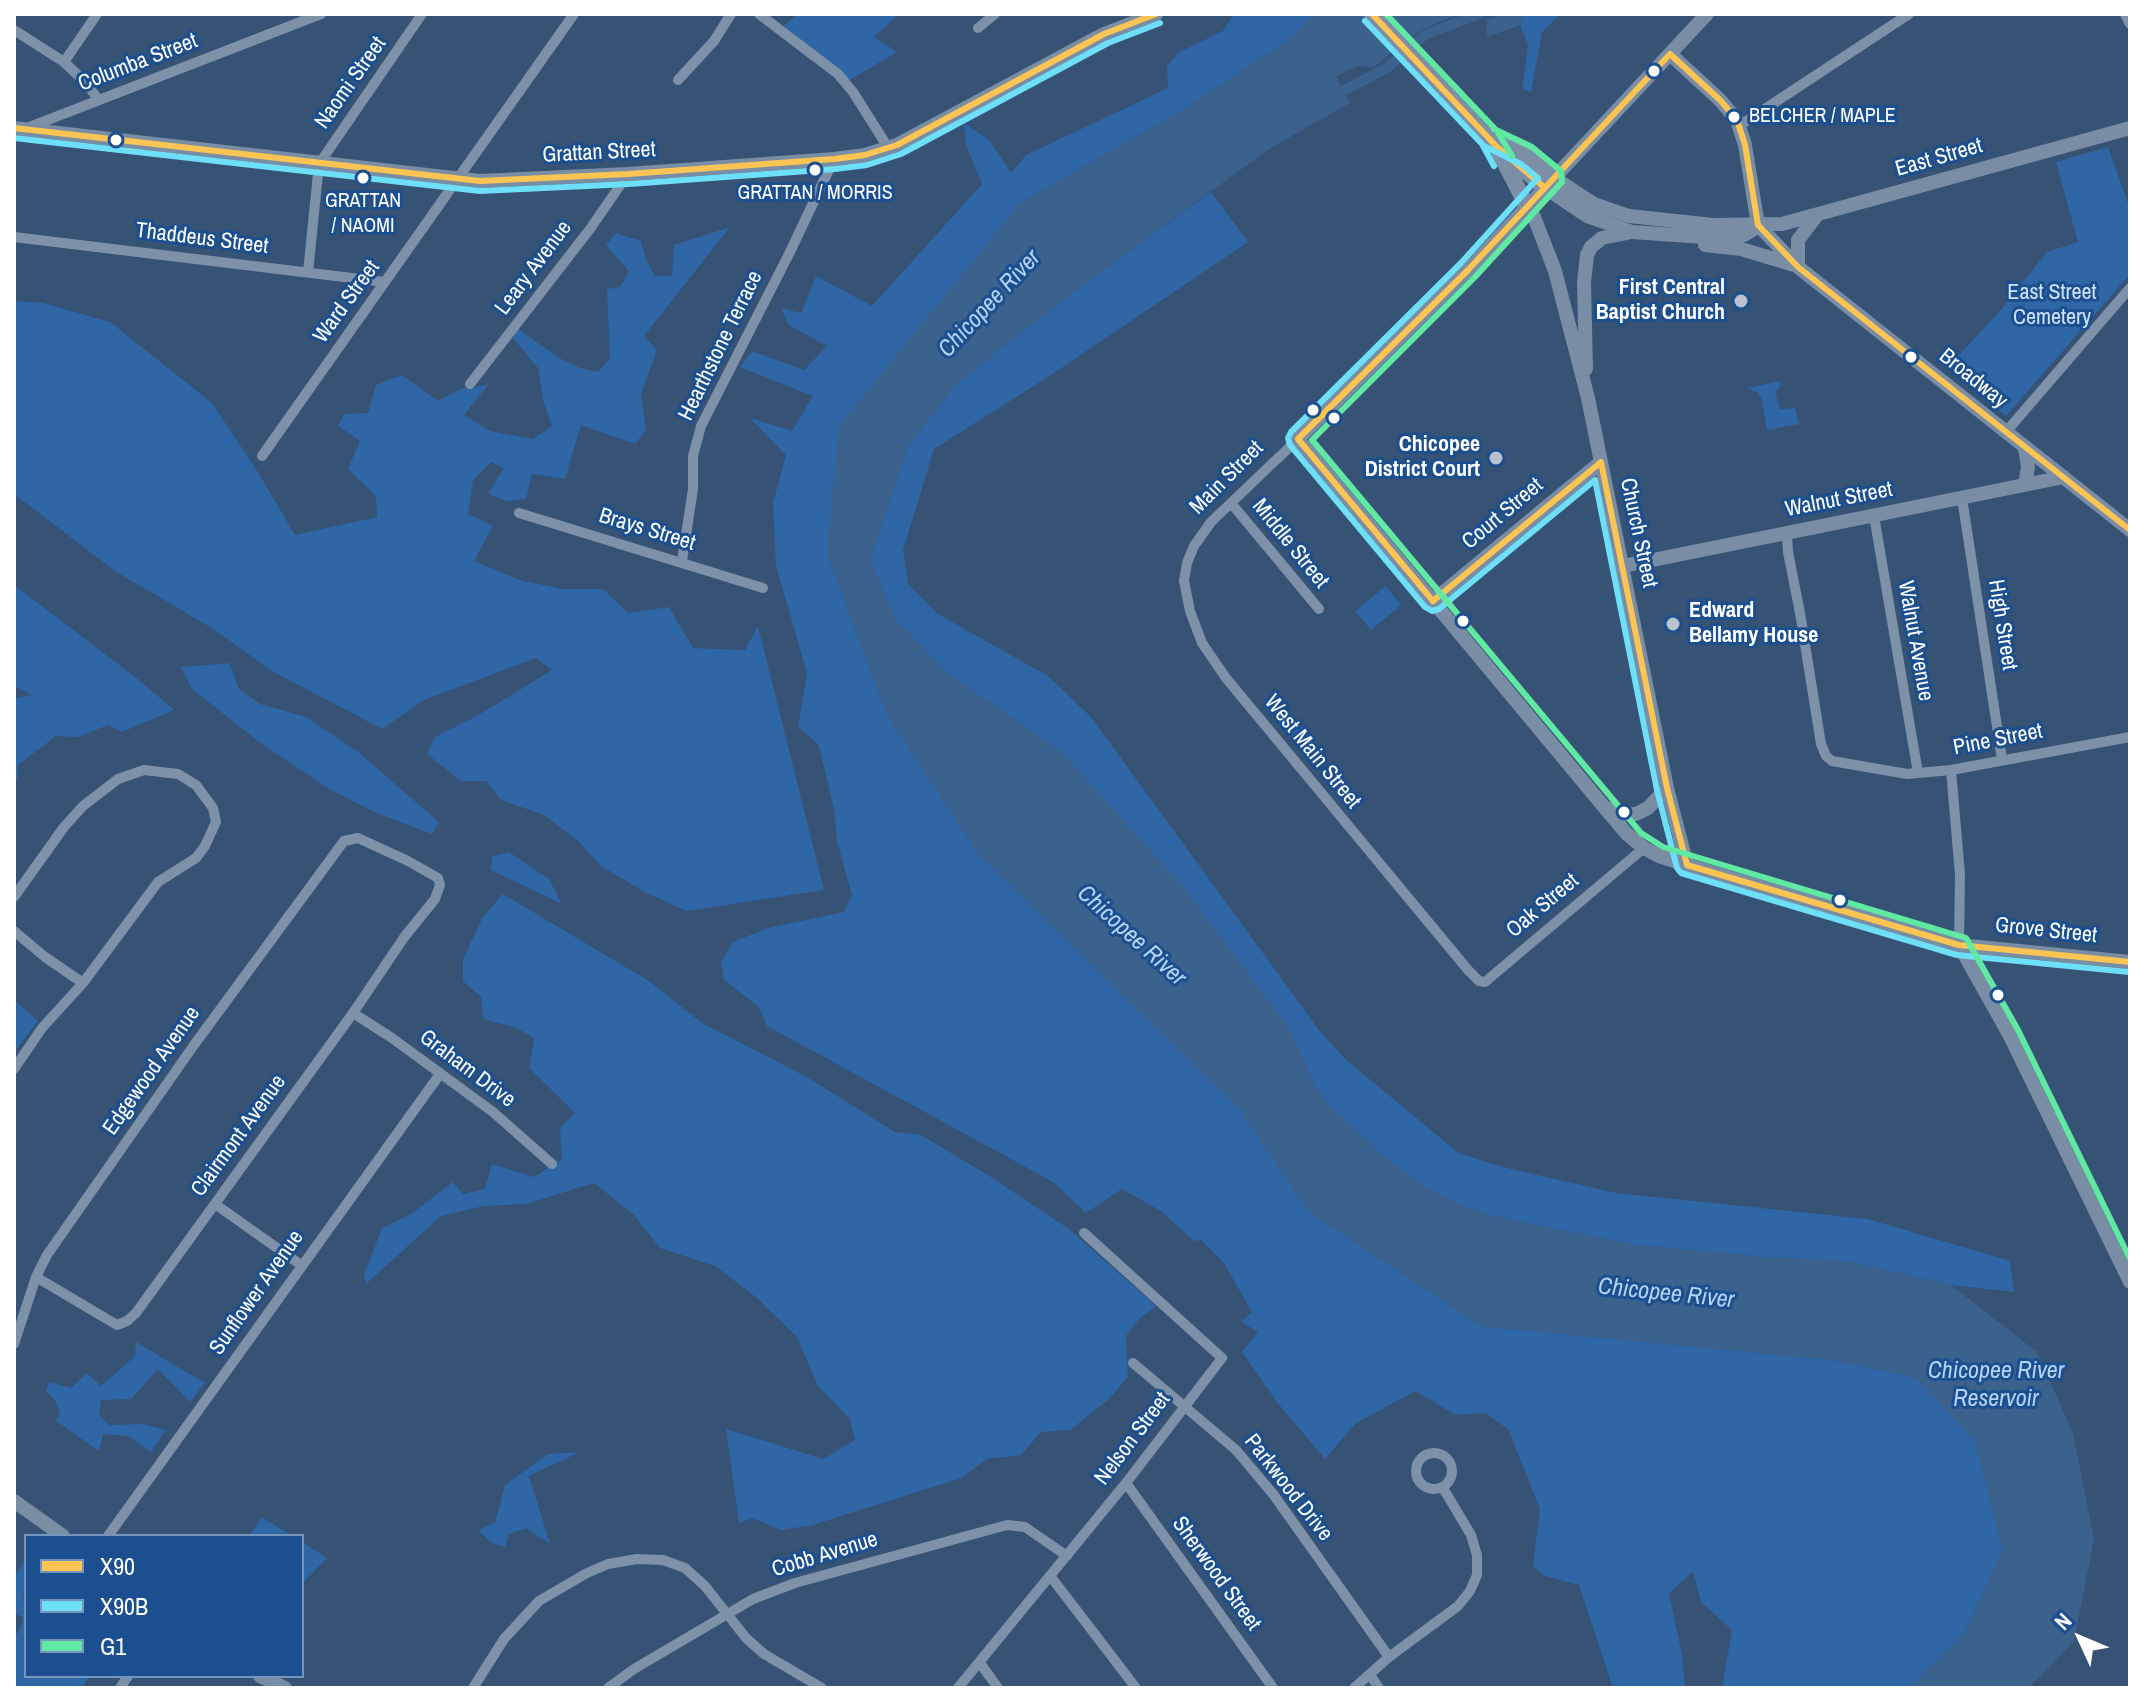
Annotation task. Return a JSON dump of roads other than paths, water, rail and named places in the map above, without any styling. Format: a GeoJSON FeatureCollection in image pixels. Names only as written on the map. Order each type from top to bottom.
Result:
{"type":"FeatureCollection","features":[{"type":"Feature","properties":{"kind":"main road","name":"Grattan Street"},"geometry":{"type":"LineString","coordinates":[[17,130],[480,181],[834,159],[889,149],[1104,34],[1156,14]]}},
{"type":"Feature","properties":{"kind":"main road"},"geometry":{"type":"LineString","coordinates":[[1372,14],[1494,142],[1587,216],[1632,232],[1667,236],[1736,236],[1752,232],[1758,225],[1745,145],[1737,120],[1670,54]]}},
{"type":"Feature","properties":{"kind":"main road","name":"Main Street"},"geometry":{"type":"LineString","coordinates":[[1298,439],[1468,270],[1707,14]]}},
{"type":"Feature","properties":{"kind":"main road","name":"East Street"},"geometry":{"type":"LineString","coordinates":[[1758,225],[1782,224],[2130,128]]}},
{"type":"Feature","properties":{"kind":"main road"},"geometry":{"type":"LineString","coordinates":[[1494,142],[1527,206]]}},
{"type":"Feature","properties":{"kind":"main road"},"geometry":{"type":"LineString","coordinates":[[1548,182],[1594,204],[1629,216],[1693,224],[1758,225]]}},
{"type":"Feature","properties":{"kind":"main road","name":"Church Street"},"geometry":{"type":"LineString","coordinates":[[1527,206],[1555,271],[1588,398],[1667,788],[1687,865]]}},
{"type":"Feature","properties":{"kind":"main road"},"geometry":{"type":"LineString","coordinates":[[1667,236],[1702,245],[1741,249],[1798,267],[1798,240],[1818,214]]}},
{"type":"Feature","properties":{"kind":"main road","name":"Broadway"},"geometry":{"type":"LineString","coordinates":[[1758,225],[1798,267],[2130,530]]}},
{"type":"Feature","properties":{"kind":"main road","name":"Church Street"},"geometry":{"type":"LineString","coordinates":[[1588,398],[1584,323],[1587,255],[1602,238],[1632,232]]}},
{"type":"Feature","properties":{"kind":"main road","name":"Grove Street"},"geometry":{"type":"LineString","coordinates":[[1298,439],[1604,807],[1644,848],[1687,865],[1959,945],[2130,962]]}},
{"type":"Feature","properties":{"kind":"main road"},"geometry":{"type":"LineString","coordinates":[[2025,448],[2028,467],[2025,485]]}},
{"type":"Feature","properties":{"kind":"main road","name":"Court Street"},"geometry":{"type":"LineString","coordinates":[[1433,601],[1601,462]]}},
{"type":"Feature","properties":{"kind":"main road","name":"Walnut Street"},"geometry":{"type":"LineString","coordinates":[[1623,566],[2064,477]]}},
{"type":"Feature","properties":{"kind":"main road"},"geometry":{"type":"LineString","coordinates":[[1604,807],[1622,814],[1636,814],[1648,808],[1667,788]]}},
{"type":"Feature","properties":{"kind":"main road"},"geometry":{"type":"LineString","coordinates":[[1959,945],[2009,1034],[2130,1282]]}},
{"type":"Feature","properties":{"kind":"main road"},"geometry":{"type":"LineString","coordinates":[[14,1501],[60,1534]]}},
{"type":"Feature","properties":{"kind":"main road"},"geometry":{"type":"LineString","coordinates":[[264,1678],[285,1688]]}},
{"type":"Feature","properties":{"kind":"street"},"geometry":{"type":"LineString","coordinates":[[64,62],[97,14]]}},
{"type":"Feature","properties":{"kind":"street","name":"Naomi Street"},"geometry":{"type":"LineString","coordinates":[[308,272],[319,164],[422,14]]}},
{"type":"Feature","properties":{"kind":"street","name":"Ward Street"},"geometry":{"type":"LineString","coordinates":[[262,456],[574,14]]}},
{"type":"Feature","properties":{"kind":"street"},"geometry":{"type":"LineString","coordinates":[[678,80],[714,41],[731,14]]}},
{"type":"Feature","properties":{"kind":"street"},"geometry":{"type":"LineString","coordinates":[[759,14],[838,74],[889,149]]}},
{"type":"Feature","properties":{"kind":"street"},"geometry":{"type":"LineString","coordinates":[[978,28],[995,14]]}},
{"type":"Feature","properties":{"kind":"street"},"geometry":{"type":"LineString","coordinates":[[1739,126],[1909,14]]}},
{"type":"Feature","properties":{"kind":"street"},"geometry":{"type":"LineString","coordinates":[[2125,14],[2130,24]]}},
{"type":"Feature","properties":{"kind":"street","name":"Columba Street"},"geometry":{"type":"LineString","coordinates":[[17,130],[313,15]]}},
{"type":"Feature","properties":{"kind":"street"},"geometry":{"type":"LineString","coordinates":[[14,30],[64,62],[99,100]]}},
{"type":"Feature","properties":{"kind":"street","name":"Hearthstone Terrace"},"geometry":{"type":"LineString","coordinates":[[682,561],[693,489],[693,456],[701,426],[834,159]]}},
{"type":"Feature","properties":{"kind":"street","name":"Leary Avenue"},"geometry":{"type":"LineString","coordinates":[[470,384],[590,229],[628,174]]}},
{"type":"Feature","properties":{"kind":"street","name":"Thaddeus Street"},"geometry":{"type":"LineString","coordinates":[[14,237],[385,282]]}},
{"type":"Feature","properties":{"kind":"street"},"geometry":{"type":"LineString","coordinates":[[2005,433],[2130,288]]}},
{"type":"Feature","properties":{"kind":"street","name":"Main Street"},"geometry":{"type":"LineString","coordinates":[[1200,536],[1298,439]]}},
{"type":"Feature","properties":{"kind":"street","name":"High Street"},"geometry":{"type":"LineString","coordinates":[[1962,498],[2002,759]]}},
{"type":"Feature","properties":{"kind":"street","name":"Middle Street"},"geometry":{"type":"LineString","coordinates":[[1231,503],[1319,609]]}},
{"type":"Feature","properties":{"kind":"street","name":"Brays Street"},"geometry":{"type":"LineString","coordinates":[[519,513],[763,588]]}},
{"type":"Feature","properties":{"kind":"street","name":"Walnut Avenue"},"geometry":{"type":"LineString","coordinates":[[1874,516],[1918,773]]}},
{"type":"Feature","properties":{"kind":"street","name":"Pine Street"},"geometry":{"type":"LineString","coordinates":[[1787,533],[1821,744],[1832,761],[1907,774],[1951,770],[2130,737]]}},
{"type":"Feature","properties":{"kind":"street","name":"West Main Street"},"geometry":{"type":"LineString","coordinates":[[1200,536],[1187,563],[1185,591],[1193,622],[1210,655],[1332,809],[1468,970]]}},
{"type":"Feature","properties":{"kind":"street"},"geometry":{"type":"LineString","coordinates":[[14,897],[64,827],[83,806],[118,779],[144,770],[178,774],[205,794],[213,808],[216,822],[196,858],[158,882],[83,983],[42,1028],[14,1069]]}},
{"type":"Feature","properties":{"kind":"street"},"geometry":{"type":"LineString","coordinates":[[1951,770],[1960,875],[1959,945]]}},
{"type":"Feature","properties":{"kind":"street","name":"Clairmont Avenue"},"geometry":{"type":"LineString","coordinates":[[36,1277],[120,1325],[136,1313],[163,1279],[405,936],[435,899],[440,885],[438,878],[358,838],[351,838]]}},
{"type":"Feature","properties":{"kind":"street","name":"Edgewood Avenue"},"geometry":{"type":"LineString","coordinates":[[14,1344],[36,1277],[47,1255],[328,861],[344,841],[351,838]]}},
{"type":"Feature","properties":{"kind":"street","name":"Oak Street"},"geometry":{"type":"LineString","coordinates":[[1468,970],[1479,981],[1485,982],[1644,848]]}},
{"type":"Feature","properties":{"kind":"street"},"geometry":{"type":"LineString","coordinates":[[14,931],[83,983]]}},
{"type":"Feature","properties":{"kind":"street","name":"Graham Drive"},"geometry":{"type":"LineString","coordinates":[[353,1013],[493,1112],[552,1164]]}},
{"type":"Feature","properties":{"kind":"street","name":"Sunflower Avenue"},"geometry":{"type":"LineString","coordinates":[[109,1534],[440,1074]]}},
{"type":"Feature","properties":{"kind":"street"},"geometry":{"type":"LineString","coordinates":[[215,1204],[301,1265]]}},
{"type":"Feature","properties":{"kind":"street","name":"Nelson Street"},"geometry":{"type":"LineString","coordinates":[[958,1688],[1051,1577],[1222,1358],[1084,1233]]}},
{"type":"Feature","properties":{"kind":"street","name":"Parkwood Drive"},"geometry":{"type":"LineString","coordinates":[[1133,1363],[1236,1450],[1273,1494],[1389,1657]]}},
{"type":"Feature","properties":{"kind":"street","name":"Sherwood Street"},"geometry":{"type":"LineString","coordinates":[[1126,1483],[1273,1688]]}},
{"type":"Feature","properties":{"kind":"street"},"geometry":{"type":"LineString","coordinates":[[1354,1688],[1389,1657],[1430,1630],[1470,1591],[1477,1575],[1477,1555],[1471,1535],[1443,1488]]}},
{"type":"Feature","properties":{"kind":"street","name":"Cobb Avenue"},"geometry":{"type":"LineString","coordinates":[[608,1688],[634,1669],[753,1599],[795,1583],[1007,1525],[1025,1527],[1067,1556]]}},
{"type":"Feature","properties":{"kind":"street"},"geometry":{"type":"LineString","coordinates":[[473,1688],[504,1639],[539,1601],[608,1564],[652,1559],[685,1568],[705,1586],[725,1615],[764,1654],[822,1688]]}},
{"type":"Feature","properties":{"kind":"street"},"geometry":{"type":"LineString","coordinates":[[1051,1577],[1136,1688]]}},
{"type":"Feature","properties":{"kind":"street"},"geometry":{"type":"LineString","coordinates":[[980,1663],[998,1688]]}},
{"type":"Feature","properties":{"kind":"street"},"geometry":{"type":"LineString","coordinates":[[1370,1675],[1379,1688]]}},
{"type":"Feature","properties":{"kind":"water"},"geometry":{"type":"Polygon","coordinates":[[[1314,14],[1458,14],[1423,29],[1373,67],[1359,66],[1336,76],[1350,103],[1269,149],[1071,294],[956,384],[907,448],[870,559],[895,619],[945,671],[1063,753],[1184,887],[1289,1028],[1315,1086],[1331,1108],[1422,1186],[1459,1205],[1498,1217],[1636,1245],[1846,1261],[1951,1285],[2037,1352],[2073,1433],[2094,1540],[2074,1641],[2029,1688],[1909,1688],[1964,1634],[2003,1551],[1975,1440],[1915,1377],[1832,1360],[1481,1326],[1309,1212],[1239,1109],[977,852],[887,715],[827,553],[839,426],[1020,203],[1181,111],[1290,39],[1314,14]]]}},
{"type":"Feature","properties":{"kind":"water"},"geometry":{"type":"Polygon","coordinates":[[[1497,14],[1525,14],[1520,25],[1487,37],[1486,20],[1497,17],[1497,14]]]}},
{"type":"Feature","properties":{"kind":"waterway"},"geometry":{"type":"LineString","coordinates":[[1333,96],[1387,68],[1426,34],[1480,14]]}},
{"type":"Feature","properties":{"kind":"place","name":"BELCHER / MAPLE"},"geometry":{"type":"Point","coordinates":[1734,117]}},
{"type":"Feature","properties":{"kind":"place","name":"GRATTAN / MORRIS"},"geometry":{"type":"Point","coordinates":[815,170]}},
{"type":"Feature","properties":{"kind":"place","name":"GRATTAN / NAOMI"},"geometry":{"type":"Point","coordinates":[363,178]}},
{"type":"Feature","properties":{"kind":"place","name":"First Central Baptist Church"},"geometry":{"type":"Point","coordinates":[1741,301]}},
{"type":"Feature","properties":{"kind":"place","name":"Chicopee District Court"},"geometry":{"type":"Point","coordinates":[1496,458]}},
{"type":"Feature","properties":{"kind":"place","name":"Edward Bellamy House"},"geometry":{"type":"Point","coordinates":[1673,624]}},
{"type":"Feature","properties":{"kind":"park label","name":"East Street Cemetery"},"geometry":{"type":"Point","coordinates":[2052,306]}},
{"type":"Feature","properties":{"kind":"water label","name":"Chicopee River"},"geometry":{"type":"Point","coordinates":[990,304]}},
{"type":"Feature","properties":{"kind":"water label","name":"Chicopee River"},"geometry":{"type":"Point","coordinates":[1131,936]}},
{"type":"Feature","properties":{"kind":"water label","name":"Chicopee River"},"geometry":{"type":"Point","coordinates":[1666,1294]}},
{"type":"Feature","properties":{"kind":"water label","name":"Chicopee River Reservoir"},"geometry":{"type":"Point","coordinates":[1996,1386]}}]}
